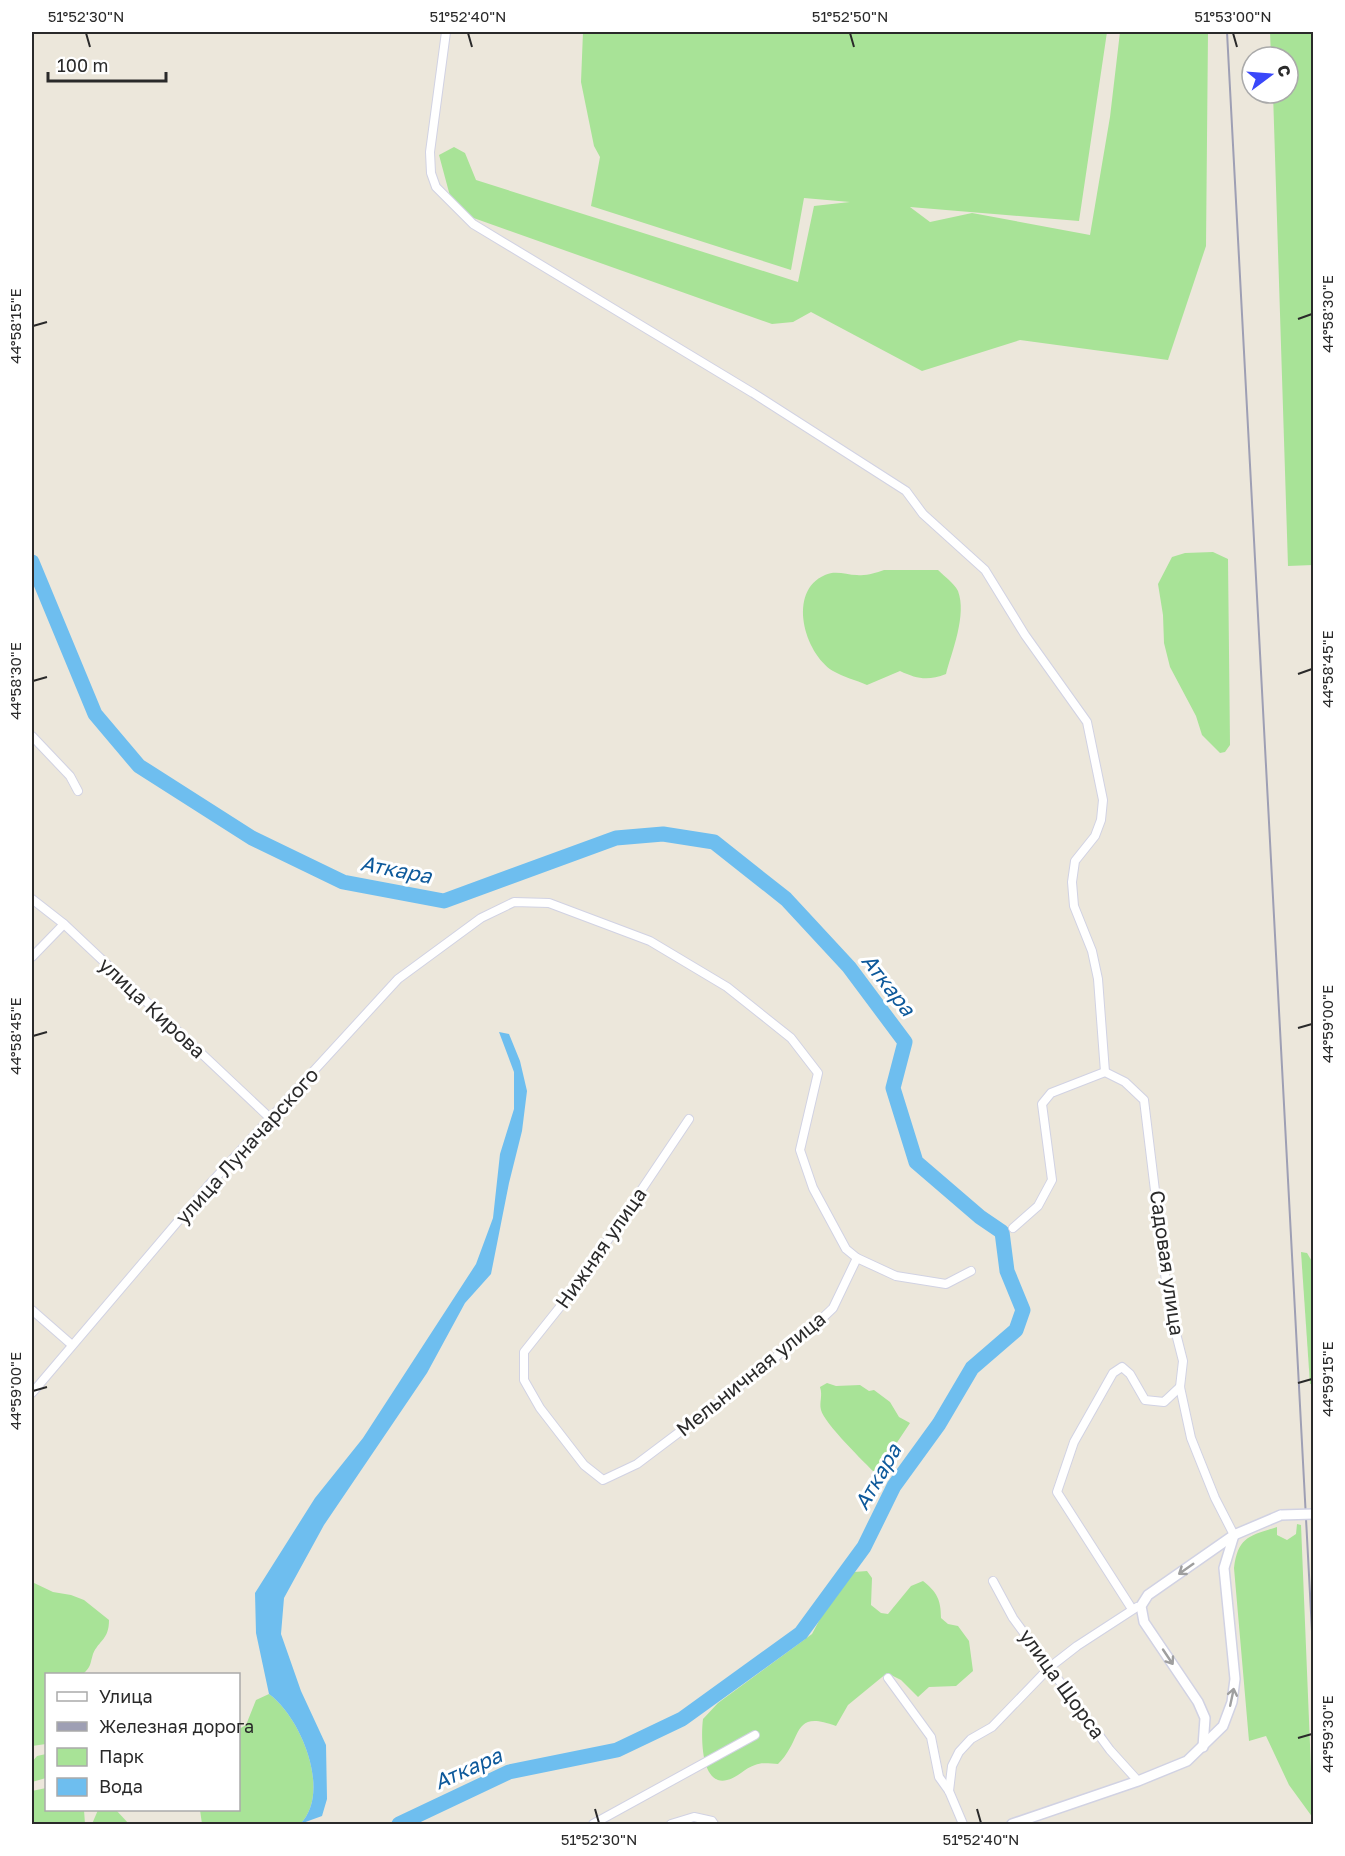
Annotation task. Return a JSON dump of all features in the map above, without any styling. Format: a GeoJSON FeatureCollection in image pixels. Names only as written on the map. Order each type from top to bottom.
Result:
{"type":"FeatureCollection","features":[{"type":"Feature","properties":{"kind":"street"},"geometry":{"type":"LineString","coordinates":[[446,32],[430,152],[435,187],[473,224],[753,393],[906,492],[923,514],[985,570],[1025,635],[1087,722],[1103,800],[1101,820],[1095,836],[1075,861],[1072,882],[1074,906],[1092,951],[1098,980],[1105,1072],[1051,1093],[1042,1104],[1052,1180],[1038,1206],[1013,1228]]}},
{"type":"Feature","properties":{"kind":"street"},"geometry":{"type":"LineString","coordinates":[[32,736],[70,776],[78,791]]}},
{"type":"Feature","properties":{"kind":"street","name":"улица Кирова"},"geometry":{"type":"LineString","coordinates":[[32,898],[64,924],[271,1119]]}},
{"type":"Feature","properties":{"kind":"street","name":"улица Луначарского"},"geometry":{"type":"LineString","coordinates":[[32,1393],[208,1186],[398,979],[481,918],[514,902],[549,903],[651,940],[727,987],[791,1038],[818,1073],[800,1150],[813,1188],[846,1250],[857,1258]]}},
{"type":"Feature","properties":{"kind":"street"},"geometry":{"type":"LineString","coordinates":[[32,957],[64,924]]}},
{"type":"Feature","properties":{"kind":"street","name":"Садовая улица"},"geometry":{"type":"LineString","coordinates":[[1105,1072],[1125,1082],[1144,1100],[1169,1306],[1183,1361],[1180,1388],[1191,1438],[1215,1498],[1234,1535]]}},
{"type":"Feature","properties":{"kind":"street","name":"Нижняя улица"},"geometry":{"type":"LineString","coordinates":[[603,1479],[584,1465],[540,1408],[524,1380],[524,1352],[579,1283],[689,1119]]}},
{"type":"Feature","properties":{"kind":"street"},"geometry":{"type":"LineString","coordinates":[[857,1258],[896,1276],[946,1284],[971,1271]]}},
{"type":"Feature","properties":{"kind":"street","name":"Мельничная улица"},"geometry":{"type":"LineString","coordinates":[[603,1479],[637,1464],[813,1327],[832,1308],[857,1258]]}},
{"type":"Feature","properties":{"kind":"street"},"geometry":{"type":"LineString","coordinates":[[32,1310],[72,1346]]}},
{"type":"Feature","properties":{"kind":"street"},"geometry":{"type":"LineString","coordinates":[[1180,1388],[1164,1402],[1145,1400],[1130,1374],[1122,1367],[1113,1373],[1074,1442],[1057,1492],[1137,1607],[1144,1622],[1198,1702],[1205,1718],[1203,1747]]}},
{"type":"Feature","properties":{"kind":"street"},"geometry":{"type":"LineString","coordinates":[[949,1791],[952,1766],[959,1752],[971,1739],[992,1727],[1050,1667],[1077,1646],[1137,1607],[1149,1595],[1234,1535],[1281,1515],[1314,1514]]}},
{"type":"Feature","properties":{"kind":"street"},"geometry":{"type":"LineString","coordinates":[[1012,1824],[1138,1781],[1187,1761],[1222,1726],[1232,1702],[1235,1679],[1224,1568],[1234,1535]]}},
{"type":"Feature","properties":{"kind":"street","name":"улица Щорса"},"geometry":{"type":"LineString","coordinates":[[993,1581],[1013,1618],[1103,1740],[1138,1781]]}},
{"type":"Feature","properties":{"kind":"street"},"geometry":{"type":"LineString","coordinates":[[888,1678],[932,1737],[939,1777],[949,1791],[963,1824]]}},
{"type":"Feature","properties":{"kind":"street"},"geometry":{"type":"LineString","coordinates":[[593,1824],[755,1735]]}},
{"type":"Feature","properties":{"kind":"street"},"geometry":{"type":"LineString","coordinates":[[671,1824],[694,1817],[712,1821],[714,1824]]}},
{"type":"Feature","properties":{"kind":"green space"},"geometry":{"type":"Polygon","coordinates":[[[583,32],[1107,32],[1079,221],[910,207],[930,222],[972,213],[1090,235],[1110,117],[1120,32],[1208,32],[1206,246],[1168,360],[1020,340],[922,371],[811,312],[793,322],[772,324],[454,211],[439,155],[454,147],[465,153],[476,180],[798,282],[814,206],[850,202],[804,198],[791,270],[591,206],[600,157],[594,146],[581,82],[583,32]]]}},
{"type":"Feature","properties":{"kind":"green space"},"geometry":{"type":"Polygon","coordinates":[[[1270,32],[1313,32],[1313,565],[1288,566],[1273,105],[1300,105],[1300,45],[1271,45],[1270,32]]]}},
{"type":"Feature","properties":{"kind":"green space"},"geometry":{"type":"Polygon","coordinates":[[[1213,552],[1228,559],[1230,745],[1225,752],[1220,753],[1202,735],[1196,716],[1170,667],[1164,643],[1163,615],[1158,584],[1172,557],[1185,553],[1213,552]]]}},
{"type":"Feature","properties":{"kind":"green space"},"geometry":{"type":"Polygon","coordinates":[[[884,570],[938,570],[958,591],[960,622],[946,674],[934,678],[923,678],[900,671],[867,685],[833,671],[814,651],[804,622],[803,608],[806,594],[813,583],[829,574],[864,575],[884,570]]]}},
{"type":"Feature","properties":{"kind":"green space"},"geometry":{"type":"Polygon","coordinates":[[[1301,1252],[1307,1253],[1313,1263],[1313,1384],[1310,1384],[1301,1252]]]}},
{"type":"Feature","properties":{"kind":"green space"},"geometry":{"type":"Polygon","coordinates":[[[827,1383],[836,1386],[860,1385],[869,1391],[874,1390],[890,1402],[899,1417],[910,1423],[876,1474],[824,1416],[821,1410],[820,1387],[827,1383]]]}},
{"type":"Feature","properties":{"kind":"green space"},"geometry":{"type":"Polygon","coordinates":[[[1297,1524],[1301,1525],[1313,1818],[1289,1785],[1266,1736],[1249,1741],[1234,1568],[1238,1550],[1246,1539],[1277,1527],[1277,1535],[1287,1540],[1296,1534],[1297,1524]]]}},
{"type":"Feature","properties":{"kind":"green space"},"geometry":{"type":"Polygon","coordinates":[[[867,1571],[872,1578],[871,1605],[881,1613],[888,1614],[911,1586],[923,1581],[928,1585],[937,1597],[941,1618],[948,1624],[958,1626],[969,1641],[973,1671],[956,1686],[929,1687],[918,1697],[901,1680],[887,1673],[848,1705],[836,1726],[811,1721],[804,1724],[778,1764],[764,1763],[751,1766],[727,1780],[718,1780],[712,1776],[704,1758],[703,1719],[718,1703],[812,1634],[836,1589],[854,1572],[867,1571]]]}},
{"type":"Feature","properties":{"kind":"green space"},"geometry":{"type":"Polygon","coordinates":[[[32,1582],[53,1592],[84,1600],[109,1620],[109,1627],[84,1673],[45,1673],[45,1744],[32,1746],[32,1582]]]}},
{"type":"Feature","properties":{"kind":"green space"},"geometry":{"type":"Polygon","coordinates":[[[269,1694],[281,1705],[301,1737],[313,1775],[313,1794],[309,1810],[300,1824],[202,1824],[200,1811],[240,1811],[240,1728],[246,1725],[256,1700],[269,1694]]]}},
{"type":"Feature","properties":{"kind":"green space"},"geometry":{"type":"Polygon","coordinates":[[[45,1754],[45,1778],[32,1782],[32,1762],[37,1756],[45,1754]]]}},
{"type":"Feature","properties":{"kind":"green space"},"geometry":{"type":"Polygon","coordinates":[[[45,1788],[45,1811],[84,1811],[85,1824],[32,1824],[32,1791],[45,1788]]]}},
{"type":"Feature","properties":{"kind":"green space"},"geometry":{"type":"Polygon","coordinates":[[[98,1811],[117,1811],[129,1824],[92,1824],[98,1811]]]}},
{"type":"Feature","properties":{"kind":"water"},"geometry":{"type":"Polygon","coordinates":[[[499,1032],[509,1034],[520,1061],[527,1091],[522,1131],[491,1274],[465,1303],[427,1373],[324,1525],[284,1598],[281,1634],[301,1691],[326,1745],[327,1799],[322,1816],[300,1824],[309,1810],[313,1794],[313,1775],[301,1737],[292,1720],[269,1694],[256,1633],[255,1593],[315,1498],[363,1438],[476,1264],[493,1218],[500,1154],[514,1109],[514,1072],[499,1032]]]}},
{"type":"Feature","properties":{"kind":"waterway","name":"Аткара"},"geometry":{"type":"LineString","coordinates":[[32,562],[95,714],[139,766],[252,838],[343,882],[444,901],[616,838],[663,834],[714,842],[786,899],[849,967],[905,1042],[893,1088],[916,1162],[980,1217],[1002,1232],[1007,1271],[1023,1310],[1016,1330],[972,1368],[939,1424],[894,1486],[864,1547],[801,1633],[682,1719],[617,1750],[509,1772],[399,1824]]}},
{"type":"Feature","properties":{"kind":"railway"},"geometry":{"type":"LineString","coordinates":[[1227,32],[1314,1669]]}}]}
